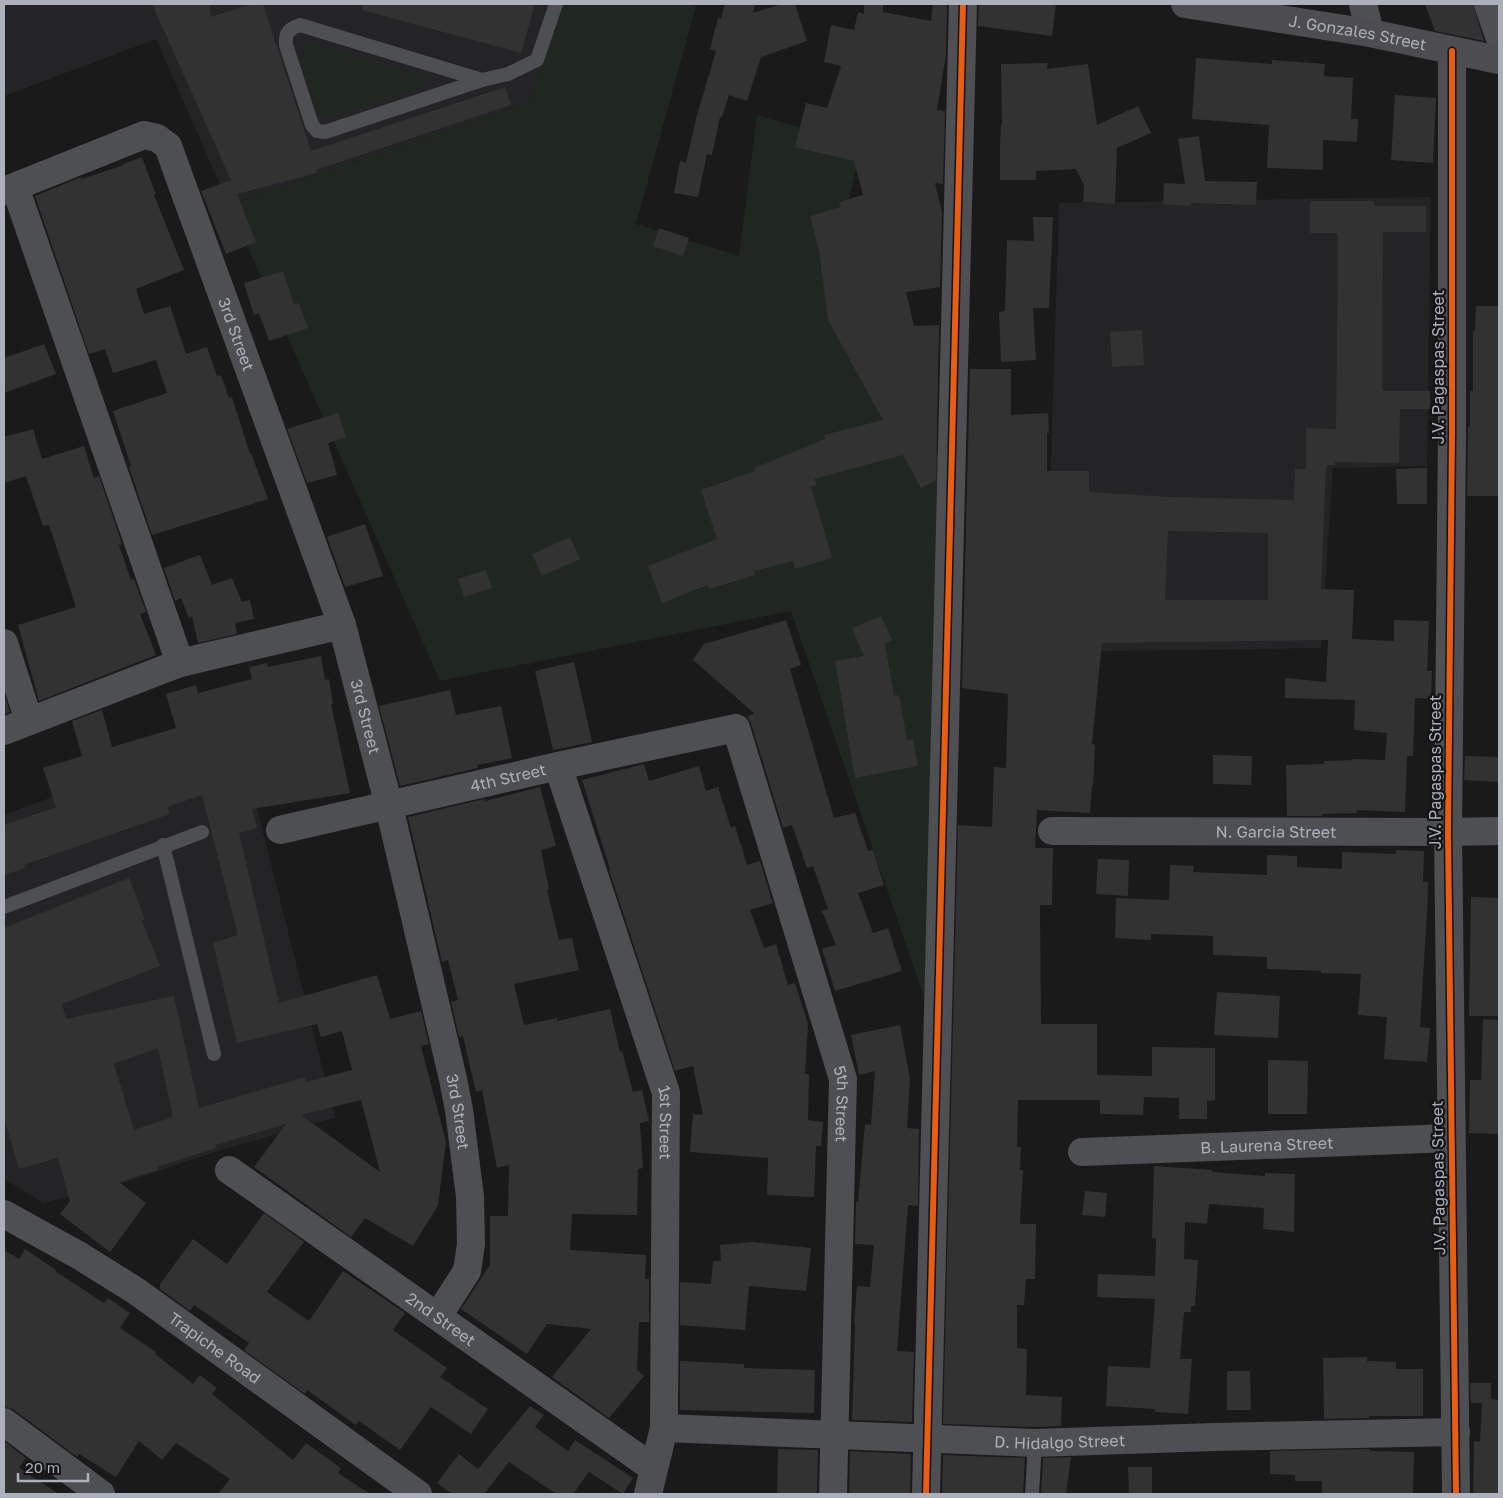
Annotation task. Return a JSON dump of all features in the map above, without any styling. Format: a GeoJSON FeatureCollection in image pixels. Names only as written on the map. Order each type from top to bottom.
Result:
{"type":"FeatureCollection","features":[{"type":"Feature","properties":{"kind":"main road","name":"J. Gonzales Street"},"geometry":{"type":"LineString","coordinates":[[1185,4],[1370,33],[1499,60]]}},
{"type":"Feature","properties":{"kind":"street"},"geometry":{"type":"LineString","coordinates":[[926,1494],[963,4]]}},
{"type":"Feature","properties":{"kind":"street"},"geometry":{"type":"LineString","coordinates":[[1363,4],[1370,33]]}},
{"type":"Feature","properties":{"kind":"street"},"geometry":{"type":"LineString","coordinates":[[1488,4],[1499,36]]}},
{"type":"Feature","properties":{"kind":"street","name":"J.V. Pagaspas Street"},"geometry":{"type":"LineString","coordinates":[[1452,51],[1452,434],[1448,832],[1456,1494]]}},
{"type":"Feature","properties":{"kind":"street","name":"3rd Street"},"geometry":{"type":"LineString","coordinates":[[9,189],[144,136],[157,138],[168,146],[342,625],[389,806],[453,1079],[470,1197],[471,1244],[467,1271],[438,1316]]}},
{"type":"Feature","properties":{"kind":"street"},"geometry":{"type":"LineString","coordinates":[[9,189],[180,663]]}},
{"type":"Feature","properties":{"kind":"street"},"geometry":{"type":"LineString","coordinates":[[4,731],[180,663],[342,625]]}},
{"type":"Feature","properties":{"kind":"street"},"geometry":{"type":"LineString","coordinates":[[4,643],[29,721]]}},
{"type":"Feature","properties":{"kind":"street","name":"4th Street"},"geometry":{"type":"LineString","coordinates":[[280,830],[558,766],[736,728]]}},
{"type":"Feature","properties":{"kind":"street","name":"5th Street"},"geometry":{"type":"LineString","coordinates":[[736,728],[844,1079],[833,1494]]}},
{"type":"Feature","properties":{"kind":"street","name":"1st Street"},"geometry":{"type":"LineString","coordinates":[[558,766],[666,1093],[664,1428],[648,1494]]}},
{"type":"Feature","properties":{"kind":"street","name":"N. Garcia Street"},"geometry":{"type":"LineString","coordinates":[[1052,831],[1499,831]]}},
{"type":"Feature","properties":{"kind":"street","name":"B. Laurena Street"},"geometry":{"type":"LineString","coordinates":[[1082,1152],[1451,1138]]}},
{"type":"Feature","properties":{"kind":"street","name":"2nd Street"},"geometry":{"type":"LineString","coordinates":[[228,1170],[653,1468]]}},
{"type":"Feature","properties":{"kind":"street","name":"Trapiche Road"},"geometry":{"type":"LineString","coordinates":[[4,1214],[80,1256],[136,1291],[418,1494]]}},
{"type":"Feature","properties":{"kind":"street"},"geometry":{"type":"LineString","coordinates":[[4,1422],[101,1494]]}},
{"type":"Feature","properties":{"kind":"street","name":"D. Hidalgo Street"},"geometry":{"type":"LineString","coordinates":[[664,1428],[1035,1444],[1214,1437],[1456,1432]]}},
{"type":"Feature","properties":{"kind":"lane"},"geometry":{"type":"LineString","coordinates":[[482,80],[300,25],[289,29],[285,36],[286,45],[312,125],[317,132],[325,132],[482,80],[508,74],[537,60],[556,4]]}},
{"type":"Feature","properties":{"kind":"lane"},"geometry":{"type":"LineString","coordinates":[[4,907],[163,845],[202,832]]}},
{"type":"Feature","properties":{"kind":"lane"},"geometry":{"type":"LineString","coordinates":[[163,845],[214,1054]]}},
{"type":"Feature","properties":{"kind":"lane"},"geometry":{"type":"LineString","coordinates":[[1032,1494],[1035,1444]]}},
{"type":"Feature","properties":{"kind":"shaded area"},"geometry":{"type":"Polygon","coordinates":[[[4,4],[564,4],[530,102],[229,205],[156,39],[4,96],[4,4]]]}},
{"type":"Feature","properties":{"kind":"shaded area"},"geometry":{"type":"Polygon","coordinates":[[[564,4],[686,4],[696,6],[636,224],[739,256],[757,115],[862,146],[832,268],[951,478],[931,1017],[791,611],[440,681],[229,205],[530,102],[564,4]]]}},
{"type":"Feature","properties":{"kind":"shaded area"},"geometry":{"type":"Polygon","coordinates":[[[311,44],[424,77],[428,80],[425,86],[329,118],[323,117],[319,113],[301,57],[304,49],[311,44]]]}},
{"type":"Feature","properties":{"kind":"shaded area"},"geometry":{"type":"Polygon","coordinates":[[[1431,197],[1427,466],[1333,468],[1321,648],[1045,652],[1059,203],[1431,197]]]}},
{"type":"Feature","properties":{"kind":"shaded area"},"geometry":{"type":"Polygon","coordinates":[[[238,733],[335,1118],[218,1151],[129,1181],[44,1203],[4,1179],[4,815],[127,769],[238,733]]]}},
{"type":"Feature","properties":{"kind":"building"},"geometry":{"type":"Polygon","coordinates":[[[152,4],[209,4],[211,17],[251,4],[263,4],[311,151],[505,87],[511,105],[316,170],[317,173],[237,194],[256,242],[226,254],[201,191],[231,180],[152,4]]]}},
{"type":"Feature","properties":{"kind":"building"},"geometry":{"type":"Polygon","coordinates":[[[362,4],[535,4],[521,53],[362,10],[362,4]]]}},
{"type":"Feature","properties":{"kind":"building"},"geometry":{"type":"Polygon","coordinates":[[[725,4],[755,4],[753,13],[782,4],[795,4],[807,41],[761,57],[747,101],[729,95],[722,117],[720,117],[712,155],[707,154],[698,197],[674,193],[680,161],[686,163],[697,115],[716,51],[710,49],[718,18],[721,19],[725,4]]]}},
{"type":"Feature","properties":{"kind":"building"},"geometry":{"type":"Polygon","coordinates":[[[864,4],[883,4],[883,12],[931,21],[933,4],[947,4],[946,55],[937,110],[945,111],[943,184],[935,183],[942,212],[940,287],[906,292],[914,326],[939,325],[936,480],[921,488],[903,455],[814,479],[817,485],[811,487],[832,558],[795,569],[793,561],[754,571],[755,575],[709,589],[708,585],[662,603],[648,566],[717,539],[701,490],[755,471],[754,468],[825,439],[824,435],[883,420],[828,320],[819,251],[810,216],[841,207],[839,202],[863,195],[854,161],[795,147],[806,103],[827,108],[841,66],[824,62],[831,25],[854,30],[858,12],[864,14],[864,4]]]}},
{"type":"Feature","properties":{"kind":"building"},"geometry":{"type":"Polygon","coordinates":[[[979,4],[1056,4],[1052,36],[978,26],[979,4]]]}},
{"type":"Feature","properties":{"kind":"building"},"geometry":{"type":"Polygon","coordinates":[[[1425,4],[1473,4],[1484,41],[1435,31],[1425,4]]]}},
{"type":"Feature","properties":{"kind":"building"},"geometry":{"type":"Polygon","coordinates":[[[1196,58],[1272,64],[1272,60],[1325,64],[1324,76],[1353,78],[1351,119],[1358,119],[1357,142],[1323,140],[1323,170],[1267,168],[1269,125],[1192,119],[1196,58]]]}},
{"type":"Feature","properties":{"kind":"building"},"geometry":{"type":"Polygon","coordinates":[[[1048,63],[1047,69],[1088,64],[1097,125],[1138,106],[1151,133],[1117,148],[1115,204],[1083,202],[1084,185],[1076,169],[1036,171],[1036,180],[1000,180],[1002,124],[1001,64],[1048,63]]]}},
{"type":"Feature","properties":{"kind":"building"},"geometry":{"type":"Polygon","coordinates":[[[1395,95],[1436,98],[1433,163],[1391,160],[1395,95]]]}},
{"type":"Feature","properties":{"kind":"building"},"geometry":{"type":"Polygon","coordinates":[[[1199,136],[1205,181],[1257,182],[1256,205],[1191,203],[1191,206],[1163,204],[1164,183],[1185,184],[1178,139],[1199,136]]]}},
{"type":"Feature","properties":{"kind":"building"},"geometry":{"type":"Polygon","coordinates":[[[142,157],[156,195],[154,195],[184,270],[136,289],[144,314],[170,306],[186,354],[207,347],[217,376],[221,375],[229,398],[232,397],[250,454],[268,499],[152,535],[129,467],[131,466],[113,411],[167,393],[156,360],[113,373],[105,349],[89,354],[35,196],[81,177],[82,179],[142,157]]]}},
{"type":"Feature","properties":{"kind":"building"},"geometry":{"type":"Polygon","coordinates":[[[1310,201],[1374,201],[1374,206],[1426,206],[1426,232],[1383,232],[1382,391],[1430,391],[1430,409],[1400,409],[1399,463],[1335,462],[1335,465],[1326,465],[1321,589],[1354,590],[1352,639],[1394,641],[1394,620],[1429,621],[1427,671],[1432,671],[1431,699],[1415,698],[1413,756],[1407,756],[1405,812],[1356,810],[1357,813],[1287,816],[1286,765],[1324,764],[1324,761],[1353,759],[1385,760],[1387,733],[1354,730],[1355,700],[1285,698],[1285,678],[1326,682],[1328,640],[1102,643],[1092,744],[1095,745],[1090,813],[1037,810],[1035,848],[1053,848],[1052,905],[1040,905],[1041,1024],[1097,1024],[1097,1075],[1152,1076],[1152,1047],[1215,1048],[1215,1100],[1207,1101],[1207,1119],[1179,1119],[1179,1098],[1144,1097],[1143,1115],[1100,1114],[1100,1100],[1018,1100],[1017,1147],[1021,1147],[1020,1170],[1023,1170],[1020,1224],[1036,1224],[1035,1279],[1026,1279],[1024,1305],[1017,1305],[1017,1348],[1027,1349],[1026,1395],[1062,1397],[1061,1426],[943,1424],[958,825],[992,827],[994,767],[1006,768],[1008,694],[962,688],[970,369],[1011,369],[1011,415],[1048,413],[1047,471],[1089,471],[1089,492],[1170,497],[1294,500],[1295,469],[1306,469],[1306,428],[1336,429],[1338,233],[1310,233],[1310,201]],[[1168,531],[1165,600],[1268,600],[1268,533],[1168,531]]]}},
{"type":"Feature","properties":{"kind":"building"},"geometry":{"type":"Polygon","coordinates":[[[1033,217],[1053,217],[1049,308],[1033,308],[1036,360],[1001,362],[999,312],[1005,311],[1007,240],[1034,241],[1033,217]]]}},
{"type":"Feature","properties":{"kind":"building"},"geometry":{"type":"Polygon","coordinates":[[[659,228],[689,238],[683,256],[653,246],[659,228]]]}},
{"type":"Feature","properties":{"kind":"building"},"geometry":{"type":"Polygon","coordinates":[[[283,271],[294,304],[299,303],[308,328],[269,341],[259,313],[254,315],[244,283],[283,271]]]}},
{"type":"Feature","properties":{"kind":"building"},"geometry":{"type":"Polygon","coordinates":[[[1476,306],[1499,306],[1499,496],[1467,496],[1468,427],[1470,427],[1470,391],[1473,391],[1473,331],[1475,331],[1476,306]]]}},
{"type":"Feature","properties":{"kind":"building"},"geometry":{"type":"Polygon","coordinates":[[[1142,330],[1144,365],[1112,367],[1110,332],[1142,330]]]}},
{"type":"Feature","properties":{"kind":"building"},"geometry":{"type":"Polygon","coordinates":[[[44,344],[56,374],[4,393],[4,358],[44,344]]]}},
{"type":"Feature","properties":{"kind":"building"},"geometry":{"type":"Polygon","coordinates":[[[338,413],[346,437],[328,443],[337,475],[307,483],[287,429],[338,413]]]}},
{"type":"Feature","properties":{"kind":"building"},"geometry":{"type":"Polygon","coordinates":[[[33,429],[42,459],[84,446],[94,478],[99,476],[122,544],[119,545],[131,580],[134,579],[146,612],[140,614],[156,655],[39,701],[18,625],[76,607],[49,525],[43,526],[26,476],[4,483],[4,437],[33,429]]]}},
{"type":"Feature","properties":{"kind":"building"},"geometry":{"type":"Polygon","coordinates":[[[1427,468],[1427,504],[1397,504],[1396,469],[1427,468]]]}},
{"type":"Feature","properties":{"kind":"building"},"geometry":{"type":"Polygon","coordinates":[[[365,524],[383,576],[345,587],[327,537],[365,524]]]}},
{"type":"Feature","properties":{"kind":"building"},"geometry":{"type":"Polygon","coordinates":[[[570,537],[580,559],[542,576],[532,554],[570,537]]]}},
{"type":"Feature","properties":{"kind":"building"},"geometry":{"type":"Polygon","coordinates":[[[200,555],[212,585],[232,578],[242,602],[250,600],[254,619],[235,623],[237,634],[198,643],[192,616],[189,618],[181,598],[175,601],[164,568],[200,555]]]}},
{"type":"Feature","properties":{"kind":"building"},"geometry":{"type":"Polygon","coordinates":[[[486,570],[492,588],[464,597],[458,579],[486,570]]]}},
{"type":"Feature","properties":{"kind":"building"},"geometry":{"type":"Polygon","coordinates":[[[881,616],[892,640],[885,644],[894,696],[899,695],[907,740],[913,739],[918,766],[855,778],[835,661],[864,656],[852,628],[881,616]]]}},
{"type":"Feature","properties":{"kind":"building"},"geometry":{"type":"Polygon","coordinates":[[[786,620],[801,665],[790,669],[834,818],[855,813],[868,851],[873,850],[884,885],[858,893],[873,933],[888,928],[902,971],[835,991],[822,949],[836,945],[822,911],[828,909],[813,866],[807,868],[792,825],[783,828],[751,723],[747,717],[754,713],[693,660],[704,644],[786,620]]]}},
{"type":"Feature","properties":{"kind":"building"},"geometry":{"type":"Polygon","coordinates":[[[321,656],[325,680],[329,679],[333,704],[331,704],[350,793],[252,809],[257,828],[239,833],[279,1003],[377,975],[390,1019],[421,1011],[429,1044],[421,1046],[446,1142],[438,1205],[413,1246],[365,1218],[351,1237],[254,1167],[286,1124],[215,1145],[216,1148],[157,1167],[158,1170],[119,1182],[146,1203],[110,1252],[60,1214],[70,1201],[58,1158],[19,1169],[4,1118],[4,928],[129,878],[145,919],[142,921],[160,966],[62,1004],[66,1019],[174,996],[199,1108],[305,1077],[306,1082],[352,1070],[342,1031],[321,1037],[317,1024],[237,1043],[213,943],[238,935],[202,795],[167,807],[170,814],[24,865],[25,868],[4,875],[4,825],[56,807],[43,768],[82,756],[72,721],[102,710],[112,747],[176,728],[166,694],[196,685],[198,693],[252,679],[249,667],[267,663],[268,667],[321,656]],[[158,1048],[114,1064],[134,1130],[173,1117],[158,1048]],[[361,1100],[301,1115],[380,1172],[361,1100]]]}},
{"type":"Feature","properties":{"kind":"building"},"geometry":{"type":"Polygon","coordinates":[[[574,662],[592,742],[553,750],[535,671],[574,662]]]}},
{"type":"Feature","properties":{"kind":"building"},"geometry":{"type":"Polygon","coordinates":[[[450,690],[456,715],[501,706],[512,758],[477,765],[478,768],[400,786],[379,706],[450,690]]]}},
{"type":"Feature","properties":{"kind":"building"},"geometry":{"type":"Polygon","coordinates":[[[4,693],[10,712],[4,714],[4,693]]]}},
{"type":"Feature","properties":{"kind":"building"},"geometry":{"type":"Polygon","coordinates":[[[1213,755],[1252,756],[1251,785],[1213,784],[1213,755]]]}},
{"type":"Feature","properties":{"kind":"building"},"geometry":{"type":"Polygon","coordinates":[[[1465,756],[1499,757],[1499,782],[1464,780],[1465,756]]]}},
{"type":"Feature","properties":{"kind":"building"},"geometry":{"type":"Polygon","coordinates":[[[644,764],[649,781],[699,766],[706,791],[718,787],[731,828],[735,826],[747,865],[760,861],[773,903],[750,910],[764,948],[776,944],[788,985],[795,983],[808,1024],[805,1074],[809,1074],[808,1120],[823,1122],[821,1146],[816,1146],[814,1197],[767,1195],[768,1158],[690,1152],[693,1114],[703,1115],[693,1066],[675,1071],[609,870],[582,780],[644,764]]]}},
{"type":"Feature","properties":{"kind":"building"},"geometry":{"type":"Polygon","coordinates":[[[540,787],[556,846],[541,850],[549,889],[547,890],[559,940],[572,938],[579,970],[514,984],[524,1025],[557,1018],[557,1021],[610,1009],[620,1052],[622,1051],[633,1092],[642,1090],[649,1121],[640,1123],[643,1168],[638,1169],[637,1215],[572,1214],[570,1250],[646,1255],[645,1279],[649,1279],[649,1322],[639,1322],[637,1370],[644,1376],[609,1418],[552,1377],[591,1329],[547,1324],[527,1354],[461,1309],[490,1265],[490,1216],[508,1216],[509,1165],[497,1168],[482,1090],[476,1092],[463,1036],[459,1037],[451,1002],[458,1000],[448,960],[442,962],[408,817],[540,787]]]}},
{"type":"Feature","properties":{"kind":"building"},"geometry":{"type":"Polygon","coordinates":[[[1396,850],[1424,851],[1423,882],[1428,882],[1420,1027],[1430,1028],[1427,1062],[1384,1059],[1387,1017],[1358,1015],[1361,974],[1267,969],[1267,957],[1213,955],[1213,936],[1151,934],[1151,940],[1115,938],[1116,898],[1169,900],[1170,865],[1194,866],[1193,872],[1267,875],[1267,855],[1297,856],[1297,867],[1342,869],[1342,852],[1396,854],[1396,850]]]}},
{"type":"Feature","properties":{"kind":"building"},"geometry":{"type":"Polygon","coordinates":[[[1098,859],[1129,860],[1128,896],[1096,894],[1098,859]]]}},
{"type":"Feature","properties":{"kind":"building"},"geometry":{"type":"Polygon","coordinates":[[[1471,897],[1499,898],[1499,1016],[1469,1016],[1471,897]]]}},
{"type":"Feature","properties":{"kind":"building"},"geometry":{"type":"Polygon","coordinates":[[[1217,992],[1280,996],[1278,1038],[1214,1035],[1217,992]]]}},
{"type":"Feature","properties":{"kind":"building"},"geometry":{"type":"Polygon","coordinates":[[[1483,1019],[1499,1020],[1499,1134],[1469,1133],[1470,1080],[1481,1080],[1483,1019]]]}},
{"type":"Feature","properties":{"kind":"building"},"geometry":{"type":"Polygon","coordinates":[[[900,1025],[910,1079],[907,1128],[919,1129],[918,1206],[908,1205],[897,1351],[914,1352],[912,1422],[852,1420],[854,1324],[857,1286],[870,1287],[874,1245],[855,1244],[856,1202],[858,1202],[865,1124],[871,1125],[875,1071],[859,1075],[851,1035],[900,1025]]]}},
{"type":"Feature","properties":{"kind":"building"},"geometry":{"type":"Polygon","coordinates":[[[1268,1060],[1308,1061],[1307,1114],[1268,1114],[1268,1060]]]}},
{"type":"Feature","properties":{"kind":"building"},"geometry":{"type":"Polygon","coordinates":[[[1154,1166],[1265,1176],[1265,1173],[1295,1174],[1294,1232],[1263,1229],[1264,1208],[1209,1204],[1207,1224],[1185,1222],[1184,1259],[1198,1260],[1195,1306],[1191,1306],[1191,1312],[1184,1312],[1180,1359],[1192,1359],[1188,1414],[1155,1412],[1155,1409],[1106,1406],[1108,1366],[1150,1368],[1155,1299],[1097,1297],[1098,1274],[1155,1276],[1156,1238],[1152,1238],[1154,1166]]]}},
{"type":"Feature","properties":{"kind":"building"},"geometry":{"type":"Polygon","coordinates":[[[1085,1191],[1107,1193],[1105,1217],[1082,1215],[1085,1191]]]}},
{"type":"Feature","properties":{"kind":"building"},"geometry":{"type":"Polygon","coordinates":[[[264,1213],[304,1242],[267,1292],[309,1321],[343,1271],[405,1313],[393,1330],[447,1368],[440,1377],[488,1409],[471,1434],[431,1407],[400,1450],[359,1421],[356,1425],[307,1390],[305,1394],[244,1350],[249,1343],[194,1305],[190,1311],[160,1289],[160,1284],[193,1239],[227,1264],[264,1213]]]}},
{"type":"Feature","properties":{"kind":"building"},"geometry":{"type":"Polygon","coordinates":[[[753,1242],[811,1248],[806,1291],[749,1286],[745,1330],[680,1325],[680,1282],[711,1284],[713,1261],[721,1261],[720,1245],[753,1242]]]}},
{"type":"Feature","properties":{"kind":"building"},"geometry":{"type":"Polygon","coordinates":[[[25,1249],[104,1303],[108,1298],[130,1313],[120,1328],[156,1352],[155,1354],[193,1384],[200,1375],[217,1388],[212,1394],[293,1460],[306,1443],[341,1468],[338,1473],[370,1494],[218,1494],[230,1479],[176,1443],[162,1460],[139,1441],[116,1477],[79,1454],[77,1457],[13,1409],[4,1407],[4,1250],[19,1259],[25,1249]]]}},
{"type":"Feature","properties":{"kind":"building"},"geometry":{"type":"Polygon","coordinates":[[[1367,1357],[1367,1361],[1396,1362],[1396,1369],[1423,1369],[1423,1416],[1369,1416],[1369,1418],[1324,1419],[1323,1358],[1367,1357]]]}},
{"type":"Feature","properties":{"kind":"building"},"geometry":{"type":"Polygon","coordinates":[[[680,1361],[744,1364],[744,1368],[815,1370],[814,1413],[680,1410],[680,1361]]]}},
{"type":"Feature","properties":{"kind":"building"},"geometry":{"type":"Polygon","coordinates":[[[1227,1371],[1250,1371],[1251,1410],[1227,1410],[1227,1371]]]}},
{"type":"Feature","properties":{"kind":"building"},"geometry":{"type":"Polygon","coordinates":[[[1470,1383],[1491,1383],[1491,1399],[1499,1400],[1499,1494],[1473,1494],[1474,1441],[1480,1442],[1482,1403],[1471,1403],[1470,1383]]]}},
{"type":"Feature","properties":{"kind":"building"},"geometry":{"type":"Polygon","coordinates":[[[530,1406],[544,1415],[535,1427],[568,1451],[575,1440],[633,1478],[623,1494],[589,1472],[573,1494],[556,1494],[509,1462],[484,1494],[452,1494],[437,1483],[459,1454],[478,1469],[530,1406]]]}},
{"type":"Feature","properties":{"kind":"building"},"geometry":{"type":"Polygon","coordinates":[[[4,1441],[26,1458],[19,1468],[59,1494],[4,1494],[4,1441]]]}},
{"type":"Feature","properties":{"kind":"building"},"geometry":{"type":"Polygon","coordinates":[[[778,1449],[818,1450],[816,1494],[777,1494],[778,1449]]]}},
{"type":"Feature","properties":{"kind":"building"},"geometry":{"type":"Polygon","coordinates":[[[1369,1449],[1370,1451],[1414,1452],[1413,1494],[1322,1494],[1322,1481],[1295,1481],[1295,1475],[1270,1474],[1270,1451],[1369,1449]]]}},
{"type":"Feature","properties":{"kind":"building"},"geometry":{"type":"Polygon","coordinates":[[[850,1451],[911,1454],[910,1494],[849,1493],[850,1451]]]}},
{"type":"Feature","properties":{"kind":"building"},"geometry":{"type":"Polygon","coordinates":[[[943,1455],[1025,1458],[1023,1494],[942,1494],[943,1455]]]}},
{"type":"Feature","properties":{"kind":"building"},"geometry":{"type":"Polygon","coordinates":[[[1071,1457],[1066,1494],[1041,1494],[1043,1458],[1071,1457]]]}},
{"type":"Feature","properties":{"kind":"building"},"geometry":{"type":"Polygon","coordinates":[[[1128,1467],[1152,1467],[1152,1494],[1129,1494],[1128,1467]]]}},
{"type":"Feature","properties":{"kind":"cycle path"},"geometry":{"type":"LineString","coordinates":[[926,1494],[963,4]]}},
{"type":"Feature","properties":{"kind":"cycle path"},"geometry":{"type":"LineString","coordinates":[[1452,51],[1452,434],[1448,832],[1456,1494]]}}]}
